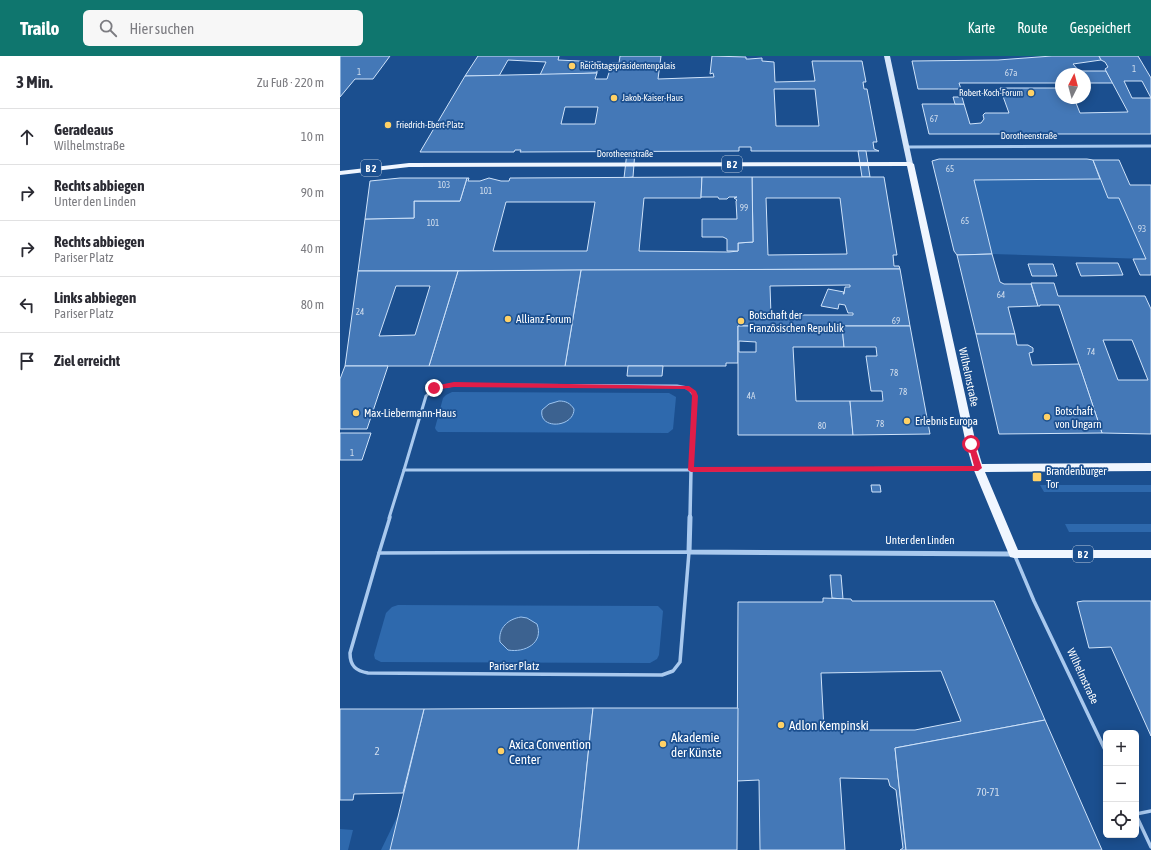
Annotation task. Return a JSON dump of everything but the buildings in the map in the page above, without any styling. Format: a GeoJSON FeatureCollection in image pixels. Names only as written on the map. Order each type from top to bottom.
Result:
{"type":"FeatureCollection","features":[{"type":"Feature","properties":{"kind":"main road","name":"Dorotheenstraße"},"geometry":{"type":"LineString","coordinates":[[340,173],[402,165],[910,164]]}},
{"type":"Feature","properties":{"kind":"main road","name":"Wilhelmstraße"},"geometry":{"type":"LineString","coordinates":[[910,164],[967,426],[978,468],[1014,554]]}},
{"type":"Feature","properties":{"kind":"main road"},"geometry":{"type":"LineString","coordinates":[[978,468],[1151,467]]}},
{"type":"Feature","properties":{"kind":"main road","name":"Unter den Linden"},"geometry":{"type":"LineString","coordinates":[[1014,554],[1151,554]]}},
{"type":"Feature","properties":{"kind":"street","name":"Wilhelmstraße"},"geometry":{"type":"LineString","coordinates":[[887,56],[910,164]]}},
{"type":"Feature","properties":{"kind":"street","name":"Dorotheenstraße"},"geometry":{"type":"LineString","coordinates":[[906,146],[1151,146]]}},
{"type":"Feature","properties":{"kind":"street"},"geometry":{"type":"LineString","coordinates":[[691,470],[978,468]]}},
{"type":"Feature","properties":{"kind":"street","name":"Pariser Platz"},"geometry":{"type":"LineString","coordinates":[[689,552],[691,470]]}},
{"type":"Feature","properties":{"kind":"street","name":"Unter den Linden"},"geometry":{"type":"LineString","coordinates":[[689,552],[1014,554]]}},
{"type":"Feature","properties":{"kind":"lane","name":"Pariser Platz"},"geometry":{"type":"LineString","coordinates":[[689,552],[682,652],[680,662],[673,671],[668,674],[377,674],[355,670],[351,666],[350,653],[427,393],[441,386],[454,385],[687,387],[694,392],[695,396],[691,470]]}},
{"type":"Feature","properties":{"kind":"lane"},"geometry":{"type":"LineString","coordinates":[[403,470],[691,470]]}},
{"type":"Feature","properties":{"kind":"lane"},"geometry":{"type":"LineString","coordinates":[[379,553],[689,552]]}},
{"type":"Feature","properties":{"kind":"lane","name":"Wilhelmstraße"},"geometry":{"type":"LineString","coordinates":[[1014,554],[1034,601],[1103,746]]}},
{"type":"Feature","properties":{"kind":"lane"},"geometry":{"type":"LineString","coordinates":[[1139,814],[1151,811]]}},
{"type":"Feature","properties":{"kind":"lane"},"geometry":{"type":"LineString","coordinates":[[1139,821],[1151,847]]}},
{"type":"Feature","properties":{"kind":"shaded area"},"geometry":{"type":"Polygon","coordinates":[[[1100,179],[1108,198],[1119,198],[1146,259],[992,254],[974,180],[1100,179]]]}},
{"type":"Feature","properties":{"kind":"shaded area"},"geometry":{"type":"Polygon","coordinates":[[[452,392],[669,393],[676,397],[673,429],[668,433],[438,432],[435,428],[443,398],[452,392]]]}},
{"type":"Feature","properties":{"kind":"shaded area"},"geometry":{"type":"Polygon","coordinates":[[[559,401],[566,402],[571,405],[574,409],[572,415],[563,423],[556,424],[545,421],[542,416],[542,410],[549,404],[559,401]]]}},
{"type":"Feature","properties":{"kind":"shaded area"},"geometry":{"type":"Polygon","coordinates":[[[1040,485],[1151,485],[1151,492],[1044,492],[1040,485]]]}},
{"type":"Feature","properties":{"kind":"shaded area"},"geometry":{"type":"Polygon","coordinates":[[[1065,524],[1151,524],[1151,532],[1069,532],[1065,524]]]}},
{"type":"Feature","properties":{"kind":"shaded area"},"geometry":{"type":"Polygon","coordinates":[[[398,605],[658,606],[663,611],[659,655],[657,659],[650,663],[381,662],[375,659],[374,655],[386,613],[392,607],[398,605]]]}},
{"type":"Feature","properties":{"kind":"shaded area"},"geometry":{"type":"Polygon","coordinates":[[[521,617],[527,618],[537,624],[538,636],[532,645],[526,648],[514,651],[508,650],[500,642],[502,628],[508,622],[521,617]]]}},
{"type":"Feature","properties":{"kind":"shaded area"},"geometry":{"type":"Polygon","coordinates":[[[398,815],[390,850],[381,850],[398,815]]]}},
{"type":"Feature","properties":{"kind":"shaded area"},"geometry":{"type":"Polygon","coordinates":[[[340,829],[353,830],[348,850],[340,850],[340,829]]]}},
{"type":"Feature","properties":{"kind":"place","name":"Reichstagspräsidentenpalais"},"geometry":{"type":"Point","coordinates":[572,66]}},
{"type":"Feature","properties":{"kind":"place","name":"Robert-Koch-Forum"},"geometry":{"type":"Point","coordinates":[1031,93]}},
{"type":"Feature","properties":{"kind":"place","name":"Jakob-Kaiser-Haus"},"geometry":{"type":"Point","coordinates":[614,98]}},
{"type":"Feature","properties":{"kind":"place","name":"Friedrich-Ebert-Platz"},"geometry":{"type":"Point","coordinates":[388,125]}},
{"type":"Feature","properties":{"kind":"place","name":"Allianz Forum"},"geometry":{"type":"Point","coordinates":[508,319]}},
{"type":"Feature","properties":{"kind":"place","name":"Botschaft der Französischen Republik"},"geometry":{"type":"Point","coordinates":[741,321]}},
{"type":"Feature","properties":{"kind":"place","name":"Max-Liebermann-Haus"},"geometry":{"type":"Point","coordinates":[356,413]}},
{"type":"Feature","properties":{"kind":"place","name":"Botschaft von Ungarn"},"geometry":{"type":"Point","coordinates":[1047,417]}},
{"type":"Feature","properties":{"kind":"place","name":"Erlebnis Europa"},"geometry":{"type":"Point","coordinates":[907,421]}},
{"type":"Feature","properties":{"kind":"place","name":"Brandenburger Tor"},"geometry":{"type":"Point","coordinates":[1037,477]}},
{"type":"Feature","properties":{"kind":"place","name":"Adlon Kempinski"},"geometry":{"type":"Point","coordinates":[781,725]}},
{"type":"Feature","properties":{"kind":"place","name":"Akademie der Künste"},"geometry":{"type":"Point","coordinates":[663,744]}},
{"type":"Feature","properties":{"kind":"place","name":"Axica Convention Center"},"geometry":{"type":"Point","coordinates":[501,751]}},
{"type":"Feature","properties":{"kind":"route"},"geometry":{"type":"LineString","coordinates":[[434,388],[447,385],[687,387],[694,392],[695,396],[691,470],[978,468],[971,444]]}}]}
